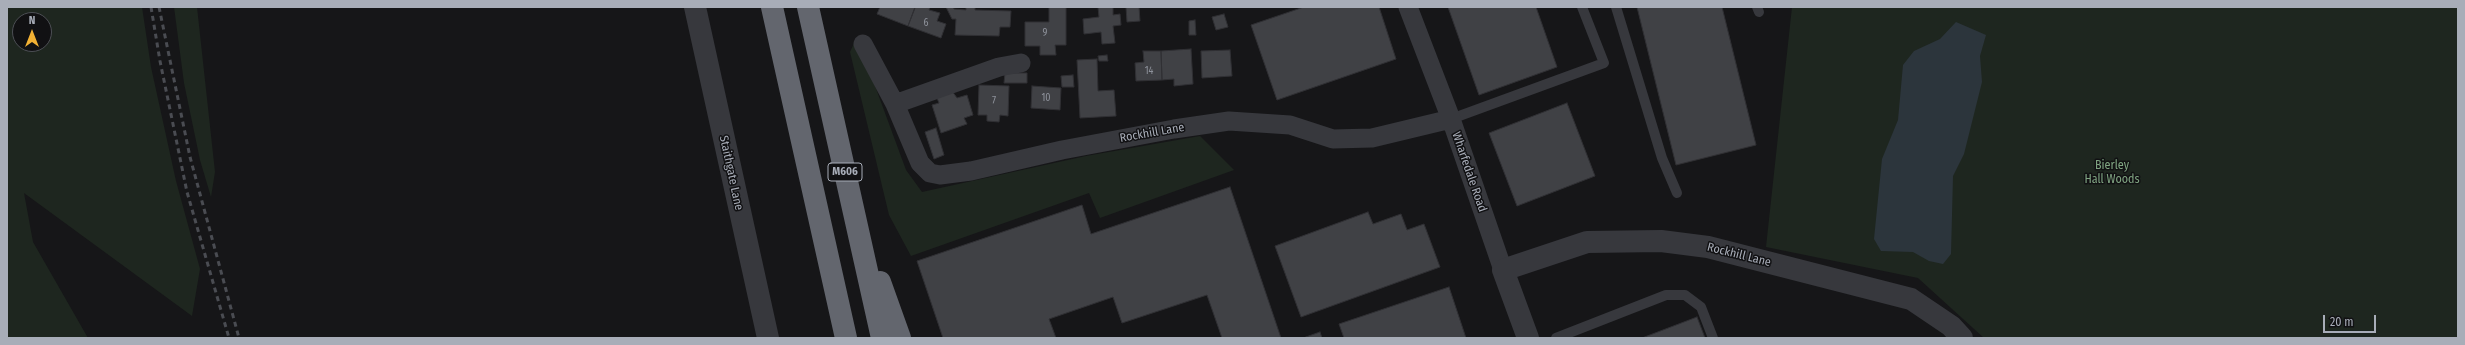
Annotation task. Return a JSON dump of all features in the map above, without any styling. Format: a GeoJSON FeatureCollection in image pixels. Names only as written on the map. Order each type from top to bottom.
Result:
{"type":"FeatureCollection","features":[{"type":"Feature","properties":{"kind":"highway","name":"M606"},"geometry":{"type":"LineString","coordinates":[[772,7],[846,338]]}},
{"type":"Feature","properties":{"kind":"highway","name":"M606"},"geometry":{"type":"LineString","coordinates":[[808,7],[882,338]]}},
{"type":"Feature","properties":{"kind":"highway","name":"M606"},"geometry":{"type":"LineString","coordinates":[[856,224],[900,338]]}},
{"type":"Feature","properties":{"kind":"street","name":"Staithgate Lane"},"geometry":{"type":"LineString","coordinates":[[695,7],[768,338]]}},
{"type":"Feature","properties":{"kind":"street","name":"Wharfedale Road"},"geometry":{"type":"LineString","coordinates":[[1408,7],[1451,119],[1528,338]]}},
{"type":"Feature","properties":{"kind":"street","name":"Rockhill Lane"},"geometry":{"type":"LineString","coordinates":[[863,44],[895,104],[920,164],[930,173],[940,175],[971,171],[1167,130],[1229,121],[1290,125],[1333,139],[1372,138],[1451,119]]}},
{"type":"Feature","properties":{"kind":"street"},"geometry":{"type":"LineString","coordinates":[[895,104],[1000,67],[1021,63]]}},
{"type":"Feature","properties":{"kind":"street","name":"Rockhill Lane"},"geometry":{"type":"LineString","coordinates":[[1503,270],[1587,242],[1661,241],[1708,247],[1911,299],[1951,326],[1962,338]]}},
{"type":"Feature","properties":{"kind":"lane"},"geometry":{"type":"LineString","coordinates":[[1451,119],[1604,64],[1582,7]]}},
{"type":"Feature","properties":{"kind":"lane"},"geometry":{"type":"LineString","coordinates":[[1616,7],[1662,158],[1677,193]]}},
{"type":"Feature","properties":{"kind":"lane"},"geometry":{"type":"LineString","coordinates":[[1556,338],[1666,295],[1685,295],[1701,307],[1713,338]]}},
{"type":"Feature","properties":{"kind":"green space"},"geometry":{"type":"Polygon","coordinates":[[[7,7],[142,7],[151,67],[176,181],[200,269],[192,316],[24,193],[33,242],[88,338],[7,338],[7,7]]]}},
{"type":"Feature","properties":{"kind":"green space"},"geometry":{"type":"Polygon","coordinates":[[[174,7],[197,7],[215,172],[211,197],[200,160],[184,83],[174,7]]]}},
{"type":"Feature","properties":{"kind":"green space","name":"Bierley Hall Woods"},"geometry":{"type":"Polygon","coordinates":[[[1792,7],[2458,7],[2458,338],[1984,338],[1918,278],[1766,247],[1792,7]]]}},
{"type":"Feature","properties":{"kind":"green space"},"geometry":{"type":"Polygon","coordinates":[[[857,37],[906,170],[922,192],[1086,156],[1200,136],[1234,170],[1100,218],[1089,193],[911,256],[889,215],[850,52],[857,37]]]}},
{"type":"Feature","properties":{"kind":"shaded area"},"geometry":{"type":"Polygon","coordinates":[[[1956,22],[1986,35],[1980,56],[1982,82],[1964,154],[1953,176],[1951,254],[1943,264],[1929,261],[1913,252],[1881,251],[1874,239],[1882,159],[1898,120],[1903,65],[1914,51],[1940,39],[1956,22]]]}},
{"type":"Feature","properties":{"kind":"building"},"geometry":{"type":"Polygon","coordinates":[[[880,7],[915,8],[908,26],[877,14],[880,7]]]}},
{"type":"Feature","properties":{"kind":"building"},"geometry":{"type":"Polygon","coordinates":[[[915,7],[930,7],[929,10],[940,13],[937,21],[946,24],[941,38],[908,26],[915,7]]]}},
{"type":"Feature","properties":{"kind":"building"},"geometry":{"type":"Polygon","coordinates":[[[946,7],[966,10],[966,7],[975,7],[975,10],[1011,11],[1010,27],[1000,27],[999,36],[955,35],[956,19],[952,19],[946,7]]]}},
{"type":"Feature","properties":{"kind":"building"},"geometry":{"type":"Polygon","coordinates":[[[1049,7],[1066,7],[1066,45],[1055,45],[1056,55],[1040,55],[1040,46],[1025,46],[1025,22],[1049,22],[1049,7]]]}},
{"type":"Feature","properties":{"kind":"building"},"geometry":{"type":"Polygon","coordinates":[[[1098,7],[1113,7],[1113,15],[1120,14],[1121,25],[1113,26],[1115,43],[1102,44],[1101,32],[1084,34],[1083,19],[1099,17],[1098,7]]]}},
{"type":"Feature","properties":{"kind":"building"},"geometry":{"type":"Polygon","coordinates":[[[1126,7],[1139,7],[1140,21],[1127,22],[1126,7]]]}},
{"type":"Feature","properties":{"kind":"building"},"geometry":{"type":"Polygon","coordinates":[[[1304,7],[1379,7],[1396,59],[1277,100],[1251,25],[1304,7]]]}},
{"type":"Feature","properties":{"kind":"building"},"geometry":{"type":"Polygon","coordinates":[[[1448,7],[1536,7],[1557,67],[1479,95],[1448,7]]]}},
{"type":"Feature","properties":{"kind":"building"},"geometry":{"type":"Polygon","coordinates":[[[1637,7],[1722,7],[1756,145],[1676,165],[1637,7]]]}},
{"type":"Feature","properties":{"kind":"building"},"geometry":{"type":"Polygon","coordinates":[[[1224,14],[1228,27],[1216,30],[1212,17],[1224,14]]]}},
{"type":"Feature","properties":{"kind":"building"},"geometry":{"type":"Polygon","coordinates":[[[1195,20],[1196,35],[1189,35],[1189,21],[1195,20]]]}},
{"type":"Feature","properties":{"kind":"building"},"geometry":{"type":"Polygon","coordinates":[[[1191,49],[1193,84],[1174,86],[1174,79],[1162,80],[1161,51],[1191,49]]]}},
{"type":"Feature","properties":{"kind":"building"},"geometry":{"type":"Polygon","coordinates":[[[1230,50],[1232,76],[1202,78],[1201,51],[1230,50]]]}},
{"type":"Feature","properties":{"kind":"building"},"geometry":{"type":"Polygon","coordinates":[[[1143,51],[1161,51],[1162,80],[1136,81],[1135,63],[1144,62],[1143,51]]]}},
{"type":"Feature","properties":{"kind":"building"},"geometry":{"type":"Polygon","coordinates":[[[1107,55],[1108,61],[1099,61],[1098,56],[1107,55]]]}},
{"type":"Feature","properties":{"kind":"building"},"geometry":{"type":"Polygon","coordinates":[[[1097,59],[1098,91],[1114,90],[1116,116],[1080,118],[1077,60],[1097,59]]]}},
{"type":"Feature","properties":{"kind":"building"},"geometry":{"type":"Polygon","coordinates":[[[1005,73],[1027,73],[1027,83],[1004,83],[1005,73]]]}},
{"type":"Feature","properties":{"kind":"building"},"geometry":{"type":"Polygon","coordinates":[[[1073,75],[1074,87],[1062,87],[1061,76],[1073,75]]]}},
{"type":"Feature","properties":{"kind":"building"},"geometry":{"type":"Polygon","coordinates":[[[979,85],[1009,86],[1008,116],[1000,115],[999,122],[987,121],[987,115],[978,115],[979,85]]]}},
{"type":"Feature","properties":{"kind":"building"},"geometry":{"type":"Polygon","coordinates":[[[1032,86],[1061,88],[1060,110],[1031,108],[1032,86]]]}},
{"type":"Feature","properties":{"kind":"building"},"geometry":{"type":"Polygon","coordinates":[[[952,91],[957,98],[967,95],[973,115],[964,118],[967,124],[941,133],[932,105],[939,103],[937,98],[952,91]]]}},
{"type":"Feature","properties":{"kind":"building"},"geometry":{"type":"Polygon","coordinates":[[[1567,103],[1595,176],[1517,206],[1489,133],[1567,103]]]}},
{"type":"Feature","properties":{"kind":"building"},"geometry":{"type":"Polygon","coordinates":[[[936,128],[944,155],[934,159],[925,132],[936,128]]]}},
{"type":"Feature","properties":{"kind":"building"},"geometry":{"type":"Polygon","coordinates":[[[1230,187],[1281,338],[1222,338],[1207,295],[1122,323],[1113,297],[1049,319],[1056,338],[943,338],[917,261],[1082,205],[1091,234],[1230,187]]]}},
{"type":"Feature","properties":{"kind":"building"},"geometry":{"type":"Polygon","coordinates":[[[1368,212],[1373,224],[1401,214],[1407,230],[1424,224],[1440,267],[1301,317],[1275,246],[1368,212]]]}},
{"type":"Feature","properties":{"kind":"building"},"geometry":{"type":"Polygon","coordinates":[[[1449,287],[1466,338],[1344,338],[1339,324],[1449,287]]]}},
{"type":"Feature","properties":{"kind":"building"},"geometry":{"type":"Polygon","coordinates":[[[1697,317],[1705,338],[1642,338],[1697,317]]]}},
{"type":"Feature","properties":{"kind":"building"},"geometry":{"type":"Polygon","coordinates":[[[1320,332],[1322,338],[1303,338],[1320,332]]]}},
{"type":"Feature","properties":{"kind":"railway"},"geometry":{"type":"LineString","coordinates":[[151,7],[160,61],[187,192],[229,338]]}},
{"type":"Feature","properties":{"kind":"railway"},"geometry":{"type":"LineString","coordinates":[[159,7],[190,157],[239,338]]}}]}
